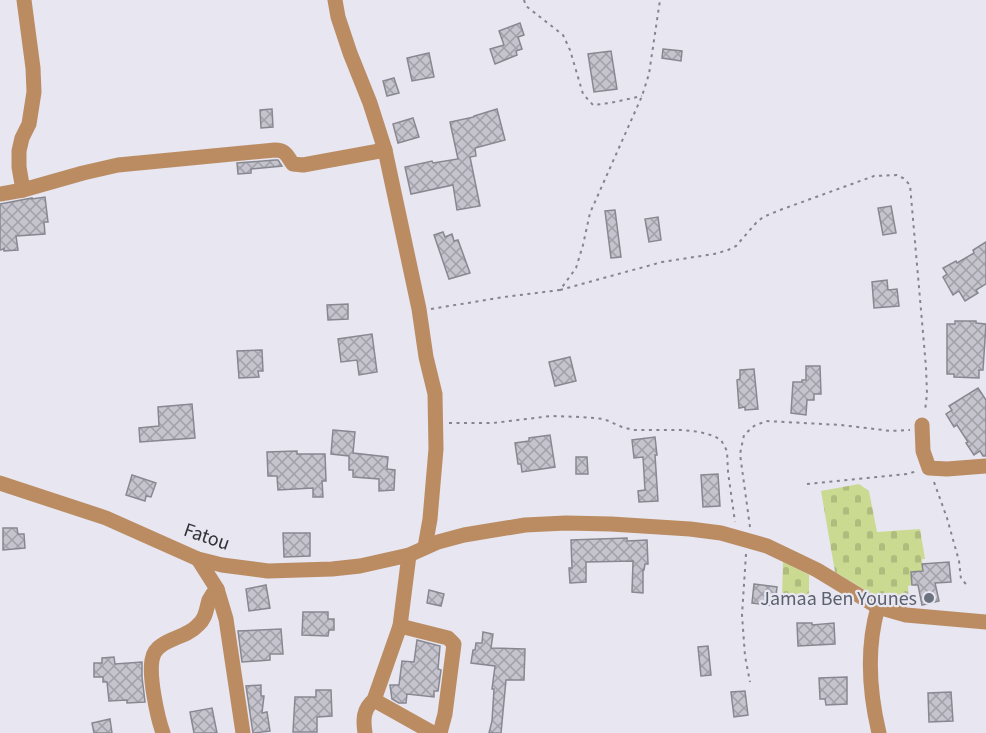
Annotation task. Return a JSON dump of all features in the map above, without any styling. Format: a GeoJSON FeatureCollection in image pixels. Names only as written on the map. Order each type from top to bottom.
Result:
{"type":"FeatureCollection","features":[{"type":"Feature","properties":{"kind":"street"},"geometry":{"type":"LineString","coordinates":[[23,190],[19,151],[29,124],[34,92],[24,0]]}},
{"type":"Feature","properties":{"kind":"street"},"geometry":{"type":"LineString","coordinates":[[335,0],[338,17],[385,150],[420,309],[426,357],[435,394],[434,482],[425,547]]}},
{"type":"Feature","properties":{"kind":"street"},"geometry":{"type":"LineString","coordinates":[[0,194],[118,165],[281,150],[286,152],[293,164],[297,166],[385,150]]}},
{"type":"Feature","properties":{"kind":"street"},"geometry":{"type":"LineString","coordinates":[[922,425],[923,451],[929,468],[986,466]]}},
{"type":"Feature","properties":{"kind":"street","name":"Fatou"},"geometry":{"type":"LineString","coordinates":[[0,483],[106,518],[198,559],[245,569],[268,571],[360,566],[409,555],[425,547],[464,535],[525,525],[566,523],[648,526],[721,533],[766,546],[808,566],[878,607],[906,615],[986,622]]}},
{"type":"Feature","properties":{"kind":"street"},"geometry":{"type":"LineString","coordinates":[[365,733],[363,720],[365,713],[369,704],[374,700],[400,626],[409,555]]}},
{"type":"Feature","properties":{"kind":"street"},"geometry":{"type":"LineString","coordinates":[[198,559],[217,589],[226,619],[243,733]]}},
{"type":"Feature","properties":{"kind":"street"},"geometry":{"type":"LineString","coordinates":[[163,733],[157,716],[151,670],[154,652],[161,645],[198,626],[206,615],[209,599],[217,589]]}},
{"type":"Feature","properties":{"kind":"street"},"geometry":{"type":"LineString","coordinates":[[878,607],[872,639],[870,669],[879,733]]}},
{"type":"Feature","properties":{"kind":"street"},"geometry":{"type":"LineString","coordinates":[[400,626],[448,638],[454,644],[441,733]]}},
{"type":"Feature","properties":{"kind":"street"},"geometry":{"type":"LineString","coordinates":[[374,700],[433,733]]}},
{"type":"Feature","properties":{"kind":"path"},"geometry":{"type":"LineString","coordinates":[[524,0],[526,6],[563,35],[570,50],[583,94],[593,105],[642,96]]}},
{"type":"Feature","properties":{"kind":"path"},"geometry":{"type":"LineString","coordinates":[[560,290],[576,268],[590,213],[642,96],[649,74],[660,0]]}},
{"type":"Feature","properties":{"kind":"path"},"geometry":{"type":"LineString","coordinates":[[420,309],[427,310],[560,290],[662,262],[714,254],[736,246],[763,218],[874,176],[897,175],[910,185],[927,394],[922,425],[911,430],[891,431],[841,425],[766,421],[754,426],[744,435],[740,454],[750,529],[745,539],[746,567],[742,615],[745,656],[750,682]]}},
{"type":"Feature","properties":{"kind":"path"},"geometry":{"type":"LineString","coordinates":[[436,422],[493,423],[551,416],[582,417],[604,419],[622,428],[633,430],[683,430],[714,436],[721,440],[727,451],[735,527],[745,539]]}},
{"type":"Feature","properties":{"kind":"path"},"geometry":{"type":"LineString","coordinates":[[807,484],[907,474],[929,468],[959,561],[961,579],[966,584]]}},
{"type":"Feature","properties":{"kind":"green space"},"geometry":{"type":"Polygon","coordinates":[[[859,484],[869,491],[877,532],[920,529],[925,559],[922,559],[923,571],[911,573],[912,585],[908,586],[909,604],[882,600],[835,572],[821,491],[859,484]]]}},
{"type":"Feature","properties":{"kind":"green space"},"geometry":{"type":"Polygon","coordinates":[[[783,561],[809,575],[809,598],[782,598],[783,561]]]}},
{"type":"Feature","properties":{"kind":"building"},"geometry":{"type":"Polygon","coordinates":[[[520,23],[524,35],[518,37],[522,49],[516,51],[517,55],[495,64],[490,49],[504,45],[499,31],[520,23]]]}},
{"type":"Feature","properties":{"kind":"building"},"geometry":{"type":"Polygon","coordinates":[[[663,49],[682,51],[681,61],[662,58],[663,49]]]}},
{"type":"Feature","properties":{"kind":"building"},"geometry":{"type":"Polygon","coordinates":[[[611,51],[617,89],[594,92],[588,54],[611,51]]]}},
{"type":"Feature","properties":{"kind":"building"},"geometry":{"type":"Polygon","coordinates":[[[429,53],[434,77],[412,81],[407,58],[429,53]]]}},
{"type":"Feature","properties":{"kind":"building"},"geometry":{"type":"Polygon","coordinates":[[[394,78],[399,93],[387,96],[383,81],[394,78]]]}},
{"type":"Feature","properties":{"kind":"building"},"geometry":{"type":"Polygon","coordinates":[[[272,109],[273,127],[261,128],[260,110],[272,109]]]}},
{"type":"Feature","properties":{"kind":"building"},"geometry":{"type":"Polygon","coordinates":[[[497,109],[505,140],[475,148],[476,156],[470,157],[480,206],[457,210],[453,185],[411,194],[405,167],[432,161],[433,163],[458,159],[450,122],[497,109]]]}},
{"type":"Feature","properties":{"kind":"building"},"geometry":{"type":"Polygon","coordinates":[[[413,118],[419,137],[398,143],[393,124],[413,118]]]}},
{"type":"Feature","properties":{"kind":"building"},"geometry":{"type":"Polygon","coordinates":[[[278,160],[282,166],[251,169],[251,173],[238,174],[237,163],[278,160]]]}},
{"type":"Feature","properties":{"kind":"building"},"geometry":{"type":"Polygon","coordinates":[[[45,197],[48,222],[44,222],[45,234],[16,236],[18,250],[0,250],[0,204],[45,197]]]}},
{"type":"Feature","properties":{"kind":"building"},"geometry":{"type":"Polygon","coordinates":[[[891,206],[896,233],[883,235],[878,208],[891,206]]]}},
{"type":"Feature","properties":{"kind":"building"},"geometry":{"type":"Polygon","coordinates":[[[615,210],[621,257],[611,258],[605,211],[615,210]]]}},
{"type":"Feature","properties":{"kind":"building"},"geometry":{"type":"Polygon","coordinates":[[[658,217],[661,240],[649,242],[645,219],[658,217]]]}},
{"type":"Feature","properties":{"kind":"building"},"geometry":{"type":"Polygon","coordinates":[[[443,232],[445,237],[452,234],[454,241],[458,240],[470,273],[449,279],[434,235],[443,232]]]}},
{"type":"Feature","properties":{"kind":"building"},"geometry":{"type":"Polygon","coordinates":[[[986,242],[986,284],[976,290],[978,293],[965,301],[959,291],[953,295],[943,277],[947,274],[943,268],[974,253],[973,250],[986,242]]]}},
{"type":"Feature","properties":{"kind":"building"},"geometry":{"type":"Polygon","coordinates":[[[887,280],[888,290],[897,289],[899,306],[874,308],[872,282],[887,280]]]}},
{"type":"Feature","properties":{"kind":"building"},"geometry":{"type":"Polygon","coordinates":[[[348,304],[348,319],[328,320],[327,305],[348,304]]]}},
{"type":"Feature","properties":{"kind":"building"},"geometry":{"type":"Polygon","coordinates":[[[955,321],[976,321],[976,323],[986,324],[983,370],[979,370],[979,378],[954,377],[954,374],[947,374],[947,324],[955,324],[955,321]]]}},
{"type":"Feature","properties":{"kind":"building"},"geometry":{"type":"Polygon","coordinates":[[[372,334],[377,372],[359,375],[357,360],[341,362],[338,339],[372,334]]]}},
{"type":"Feature","properties":{"kind":"building"},"geometry":{"type":"Polygon","coordinates":[[[262,350],[263,371],[258,371],[259,377],[239,378],[237,351],[262,350]]]}},
{"type":"Feature","properties":{"kind":"building"},"geometry":{"type":"Polygon","coordinates":[[[570,357],[576,381],[555,386],[549,362],[570,357]]]}},
{"type":"Feature","properties":{"kind":"building"},"geometry":{"type":"Polygon","coordinates":[[[806,366],[820,366],[821,394],[814,394],[814,400],[807,400],[806,415],[791,413],[793,382],[806,380],[806,366]]]}},
{"type":"Feature","properties":{"kind":"building"},"geometry":{"type":"Polygon","coordinates":[[[754,369],[758,409],[745,410],[745,407],[739,408],[737,380],[740,379],[740,370],[754,369]]]}},
{"type":"Feature","properties":{"kind":"building"},"geometry":{"type":"Polygon","coordinates":[[[978,388],[986,400],[986,456],[983,456],[980,451],[974,455],[957,425],[954,427],[946,414],[952,410],[949,406],[978,388]]]}},
{"type":"Feature","properties":{"kind":"building"},"geometry":{"type":"Polygon","coordinates":[[[192,404],[195,438],[140,442],[139,428],[159,426],[158,407],[192,404]]]}},
{"type":"Feature","properties":{"kind":"building"},"geometry":{"type":"Polygon","coordinates":[[[333,430],[355,432],[353,453],[388,457],[387,469],[395,470],[394,490],[379,491],[379,479],[353,477],[353,470],[349,470],[349,456],[331,454],[333,430]]]}},
{"type":"Feature","properties":{"kind":"building"},"geometry":{"type":"Polygon","coordinates":[[[550,435],[555,467],[522,472],[521,464],[518,464],[515,443],[550,435]]]}},
{"type":"Feature","properties":{"kind":"building"},"geometry":{"type":"Polygon","coordinates":[[[655,437],[658,501],[639,502],[638,491],[645,490],[643,457],[634,458],[632,440],[655,437]]]}},
{"type":"Feature","properties":{"kind":"building"},"geometry":{"type":"Polygon","coordinates":[[[297,451],[297,454],[325,454],[326,481],[322,481],[323,497],[313,497],[313,488],[278,490],[277,476],[268,476],[267,452],[297,451]]]}},
{"type":"Feature","properties":{"kind":"building"},"geometry":{"type":"Polygon","coordinates":[[[576,457],[587,457],[588,474],[576,474],[576,457]]]}},
{"type":"Feature","properties":{"kind":"building"},"geometry":{"type":"Polygon","coordinates":[[[718,474],[720,506],[703,507],[701,475],[718,474]]]}},
{"type":"Feature","properties":{"kind":"building"},"geometry":{"type":"Polygon","coordinates":[[[132,475],[156,483],[151,497],[146,496],[145,501],[126,495],[132,475]]]}},
{"type":"Feature","properties":{"kind":"building"},"geometry":{"type":"Polygon","coordinates":[[[3,528],[17,528],[18,534],[24,534],[25,548],[3,550],[3,528]]]}},
{"type":"Feature","properties":{"kind":"building"},"geometry":{"type":"Polygon","coordinates":[[[283,533],[310,533],[310,556],[284,557],[283,533]]]}},
{"type":"Feature","properties":{"kind":"building"},"geometry":{"type":"Polygon","coordinates":[[[627,538],[627,541],[647,540],[648,564],[645,564],[643,570],[643,593],[632,592],[633,561],[586,562],[586,582],[570,583],[571,540],[627,538]]]}},
{"type":"Feature","properties":{"kind":"building"},"geometry":{"type":"Polygon","coordinates":[[[949,562],[951,582],[935,583],[939,601],[922,605],[918,585],[912,585],[911,572],[923,571],[922,564],[949,562]]]}},
{"type":"Feature","properties":{"kind":"building"},"geometry":{"type":"Polygon","coordinates":[[[754,584],[777,587],[775,606],[752,603],[754,584]]]}},
{"type":"Feature","properties":{"kind":"building"},"geometry":{"type":"Polygon","coordinates":[[[266,585],[270,608],[249,611],[246,589],[266,585]]]}},
{"type":"Feature","properties":{"kind":"building"},"geometry":{"type":"Polygon","coordinates":[[[429,590],[444,594],[441,606],[427,603],[429,590]]]}},
{"type":"Feature","properties":{"kind":"building"},"geometry":{"type":"Polygon","coordinates":[[[303,612],[328,612],[328,619],[334,619],[334,630],[329,630],[328,636],[302,635],[303,612]]]}},
{"type":"Feature","properties":{"kind":"building"},"geometry":{"type":"Polygon","coordinates":[[[797,623],[812,623],[812,625],[834,623],[835,644],[798,646],[797,623]]]}},
{"type":"Feature","properties":{"kind":"building"},"geometry":{"type":"Polygon","coordinates":[[[281,629],[283,654],[270,654],[270,660],[242,662],[238,631],[281,629]]]}},
{"type":"Feature","properties":{"kind":"building"},"geometry":{"type":"Polygon","coordinates":[[[483,632],[493,634],[491,648],[525,649],[524,680],[506,680],[501,733],[489,733],[492,721],[495,666],[471,663],[476,643],[482,643],[483,632]]]}},
{"type":"Feature","properties":{"kind":"building"},"geometry":{"type":"Polygon","coordinates":[[[417,640],[440,646],[438,669],[441,670],[438,691],[434,691],[434,697],[407,694],[406,703],[399,703],[392,699],[390,685],[399,685],[402,661],[414,662],[417,640]]]}},
{"type":"Feature","properties":{"kind":"building"},"geometry":{"type":"Polygon","coordinates":[[[708,646],[711,675],[701,676],[698,647],[708,646]]]}},
{"type":"Feature","properties":{"kind":"building"},"geometry":{"type":"Polygon","coordinates":[[[114,657],[115,664],[142,662],[145,702],[109,701],[107,682],[103,682],[103,677],[94,677],[94,663],[102,663],[102,658],[114,657]]]}},
{"type":"Feature","properties":{"kind":"building"},"geometry":{"type":"Polygon","coordinates":[[[847,677],[847,704],[826,705],[825,699],[820,699],[819,678],[847,677]]]}},
{"type":"Feature","properties":{"kind":"building"},"geometry":{"type":"Polygon","coordinates":[[[261,685],[261,696],[264,696],[262,713],[267,712],[270,731],[253,733],[246,686],[261,685]]]}},
{"type":"Feature","properties":{"kind":"building"},"geometry":{"type":"Polygon","coordinates":[[[316,690],[331,690],[332,716],[317,717],[317,732],[293,732],[295,697],[316,697],[316,690]]]}},
{"type":"Feature","properties":{"kind":"building"},"geometry":{"type":"Polygon","coordinates":[[[745,691],[748,715],[734,717],[731,692],[745,691]]]}},
{"type":"Feature","properties":{"kind":"building"},"geometry":{"type":"Polygon","coordinates":[[[951,692],[953,721],[929,722],[928,693],[951,692]]]}},
{"type":"Feature","properties":{"kind":"building"},"geometry":{"type":"Polygon","coordinates":[[[212,708],[217,733],[194,733],[190,712],[212,708]]]}},
{"type":"Feature","properties":{"kind":"building"},"geometry":{"type":"Polygon","coordinates":[[[110,719],[112,733],[94,733],[92,723],[110,719]]]}},
{"type":"Feature","properties":{"kind":"place","name":"Jamaa Ben Younes"},"geometry":{"type":"Point","coordinates":[929,598]}}]}
